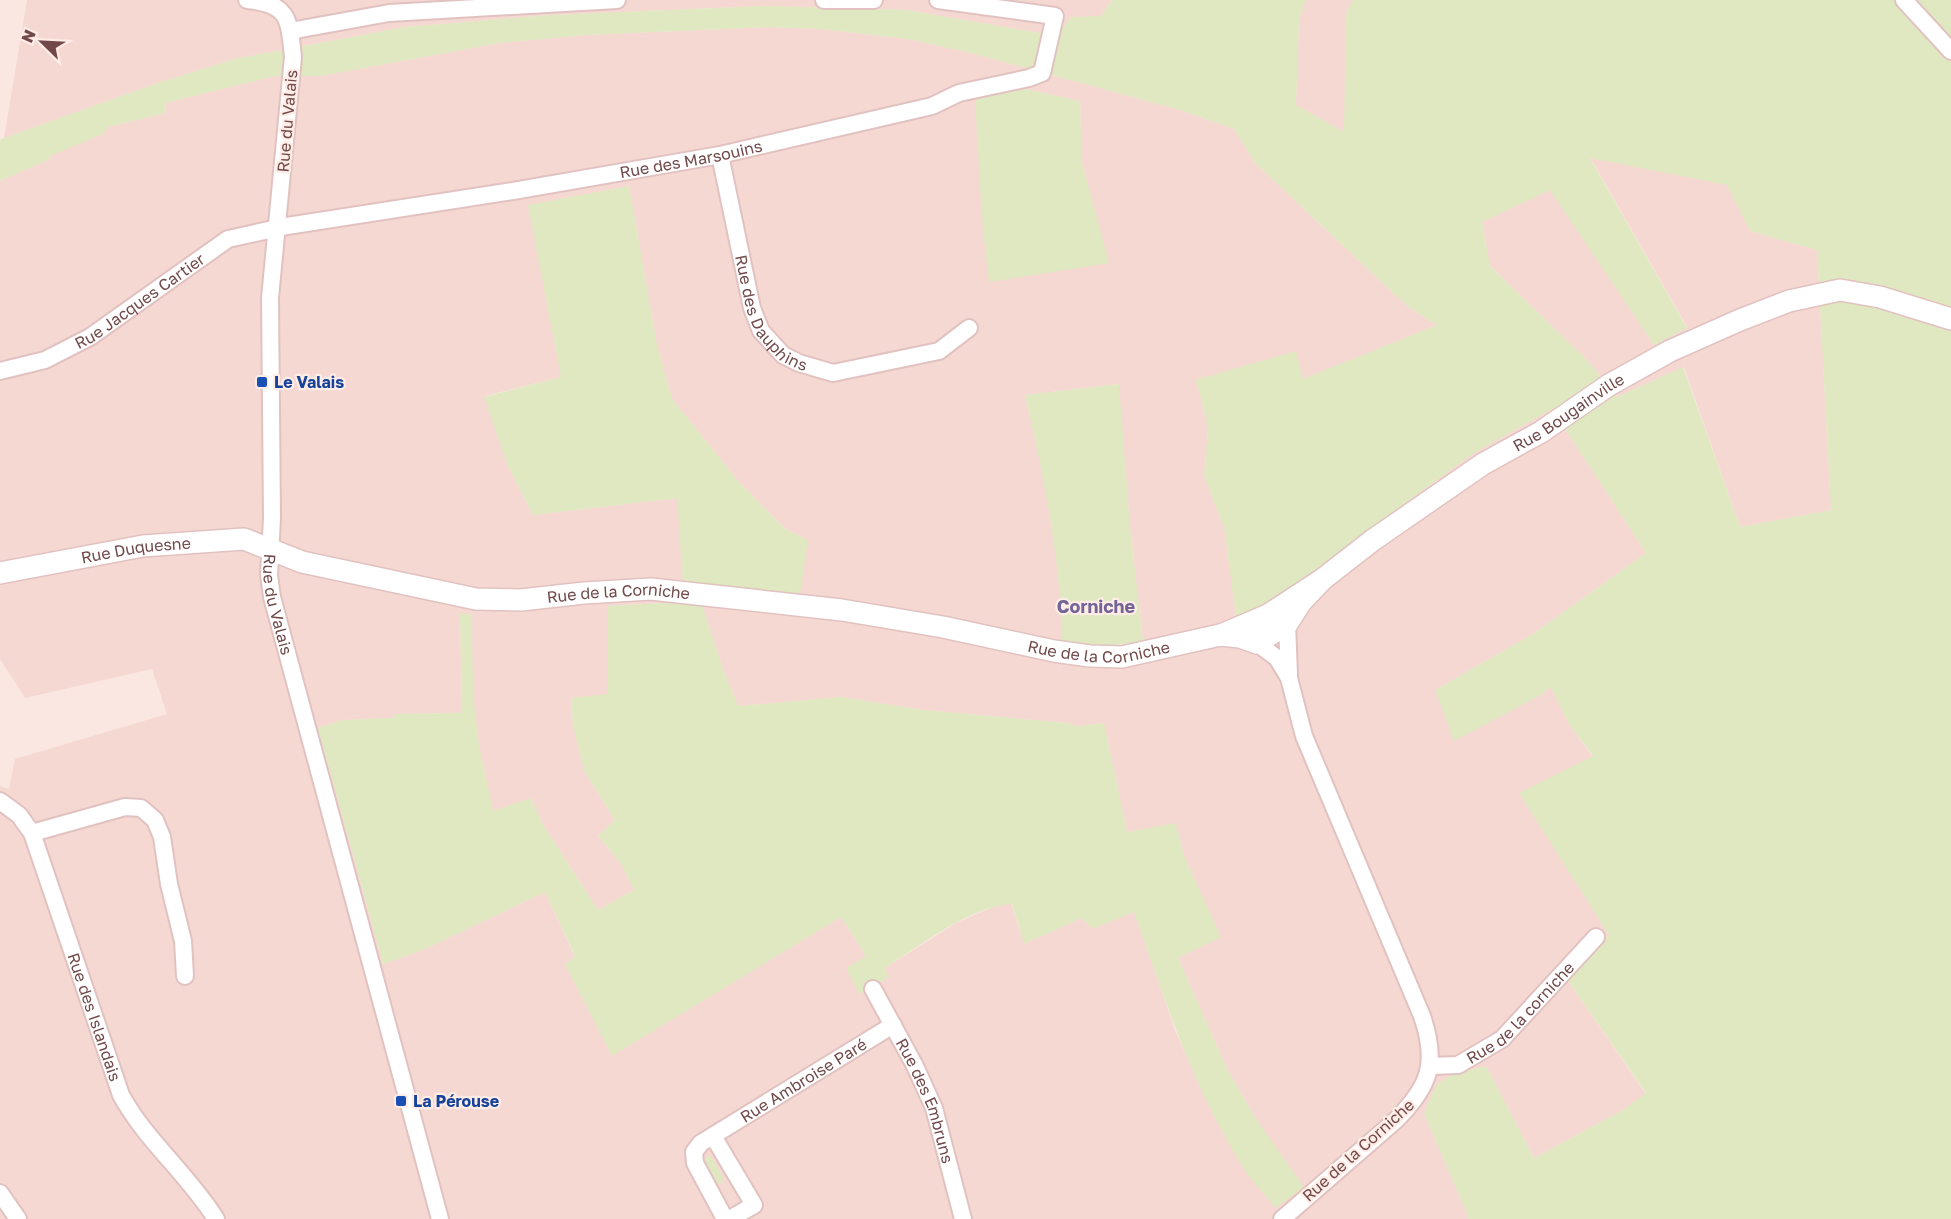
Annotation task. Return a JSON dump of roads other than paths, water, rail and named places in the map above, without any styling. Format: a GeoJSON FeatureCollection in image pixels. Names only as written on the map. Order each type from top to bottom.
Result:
{"type":"FeatureCollection","features":[{"type":"Feature","properties":{"kind":"street","name":"Rue du Valais"},"geometry":{"type":"LineString","coordinates":[[247,0],[268,2],[282,11],[290,31],[293,57],[270,298],[272,518],[269,575],[272,597],[440,1219]]}},
{"type":"Feature","properties":{"kind":"street"},"geometry":{"type":"LineString","coordinates":[[290,31],[389,13],[617,0]]}},
{"type":"Feature","properties":{"kind":"street"},"geometry":{"type":"LineString","coordinates":[[824,0],[874,0]]}},
{"type":"Feature","properties":{"kind":"street","name":"Rue des Marsouins"},"geometry":{"type":"LineString","coordinates":[[277,228],[513,191],[720,155],[932,106],[959,93],[1029,78],[1042,73],[1055,16],[938,0]]}},
{"type":"Feature","properties":{"kind":"street"},"geometry":{"type":"LineString","coordinates":[[1904,0],[1951,51]]}},
{"type":"Feature","properties":{"kind":"street","name":"Rue des Dauphins"},"geometry":{"type":"LineString","coordinates":[[720,155],[752,308],[761,331],[783,355],[813,368],[833,373],[848,371],[939,351],[969,328]]}},
{"type":"Feature","properties":{"kind":"street","name":"Rue Jacques Cartier"},"geometry":{"type":"LineString","coordinates":[[0,371],[45,360],[90,337],[228,239],[277,228]]}},
{"type":"Feature","properties":{"kind":"street","name":"Rue Bougainville"},"geometry":{"type":"LineString","coordinates":[[1220,635],[1268,615],[1323,579],[1374,540],[1483,465],[1541,432],[1609,385],[1670,351],[1740,320],[1789,301],[1840,290],[1880,297],[1951,319]]}},
{"type":"Feature","properties":{"kind":"street","name":"Rue Duquesne"},"geometry":{"type":"LineString","coordinates":[[0,573],[143,546],[244,539],[270,550]]}},
{"type":"Feature","properties":{"kind":"street","name":"Rue de la Corniche"},"geometry":{"type":"LineString","coordinates":[[270,550],[302,562],[476,598],[520,600],[651,589],[842,610],[1090,656],[1122,657],[1220,635],[1240,637],[1257,643],[1277,658],[1289,678],[1304,736],[1430,1038],[1430,1066],[1423,1087],[1412,1104],[1282,1219]]}},
{"type":"Feature","properties":{"kind":"street"},"geometry":{"type":"LineString","coordinates":[[1257,643],[1287,624],[1301,602],[1323,579]]}},
{"type":"Feature","properties":{"kind":"street"},"geometry":{"type":"LineString","coordinates":[[1257,643],[1268,615]]}},
{"type":"Feature","properties":{"kind":"street"},"geometry":{"type":"LineString","coordinates":[[1287,624],[1289,678]]}},
{"type":"Feature","properties":{"kind":"street","name":"Rue des Islandais"},"geometry":{"type":"LineString","coordinates":[[0,801],[19,815],[32,833],[121,1095],[133,1117],[205,1201],[216,1219]]}},
{"type":"Feature","properties":{"kind":"street"},"geometry":{"type":"LineString","coordinates":[[32,833],[125,807],[141,808],[155,820],[162,837],[169,884],[183,941],[185,976]]}},
{"type":"Feature","properties":{"kind":"street","name":"Rue de la corniche"},"geometry":{"type":"LineString","coordinates":[[1430,1066],[1458,1065],[1502,1039],[1596,937]]}},
{"type":"Feature","properties":{"kind":"street","name":"Rue des Embruns"},"geometry":{"type":"LineString","coordinates":[[873,989],[934,1108],[963,1219]]}},
{"type":"Feature","properties":{"kind":"street","name":"Rue Ambroise Paré"},"geometry":{"type":"LineString","coordinates":[[714,1136],[754,1205],[728,1219],[695,1163],[694,1152],[701,1143],[893,1025]]}},
{"type":"Feature","properties":{"kind":"street"},"geometry":{"type":"LineString","coordinates":[[0,1193],[18,1219]]}},
{"type":"Feature","properties":{"kind":"place","name":"Le Valais"},"geometry":{"type":"Point","coordinates":[262,382]}},
{"type":"Feature","properties":{"kind":"place","name":"La Pérouse"},"geometry":{"type":"Point","coordinates":[401,1101]}},
{"type":"Feature","properties":{"kind":"district","name":"Corniche"},"geometry":{"type":"Point","coordinates":[1096,606]}}]}
